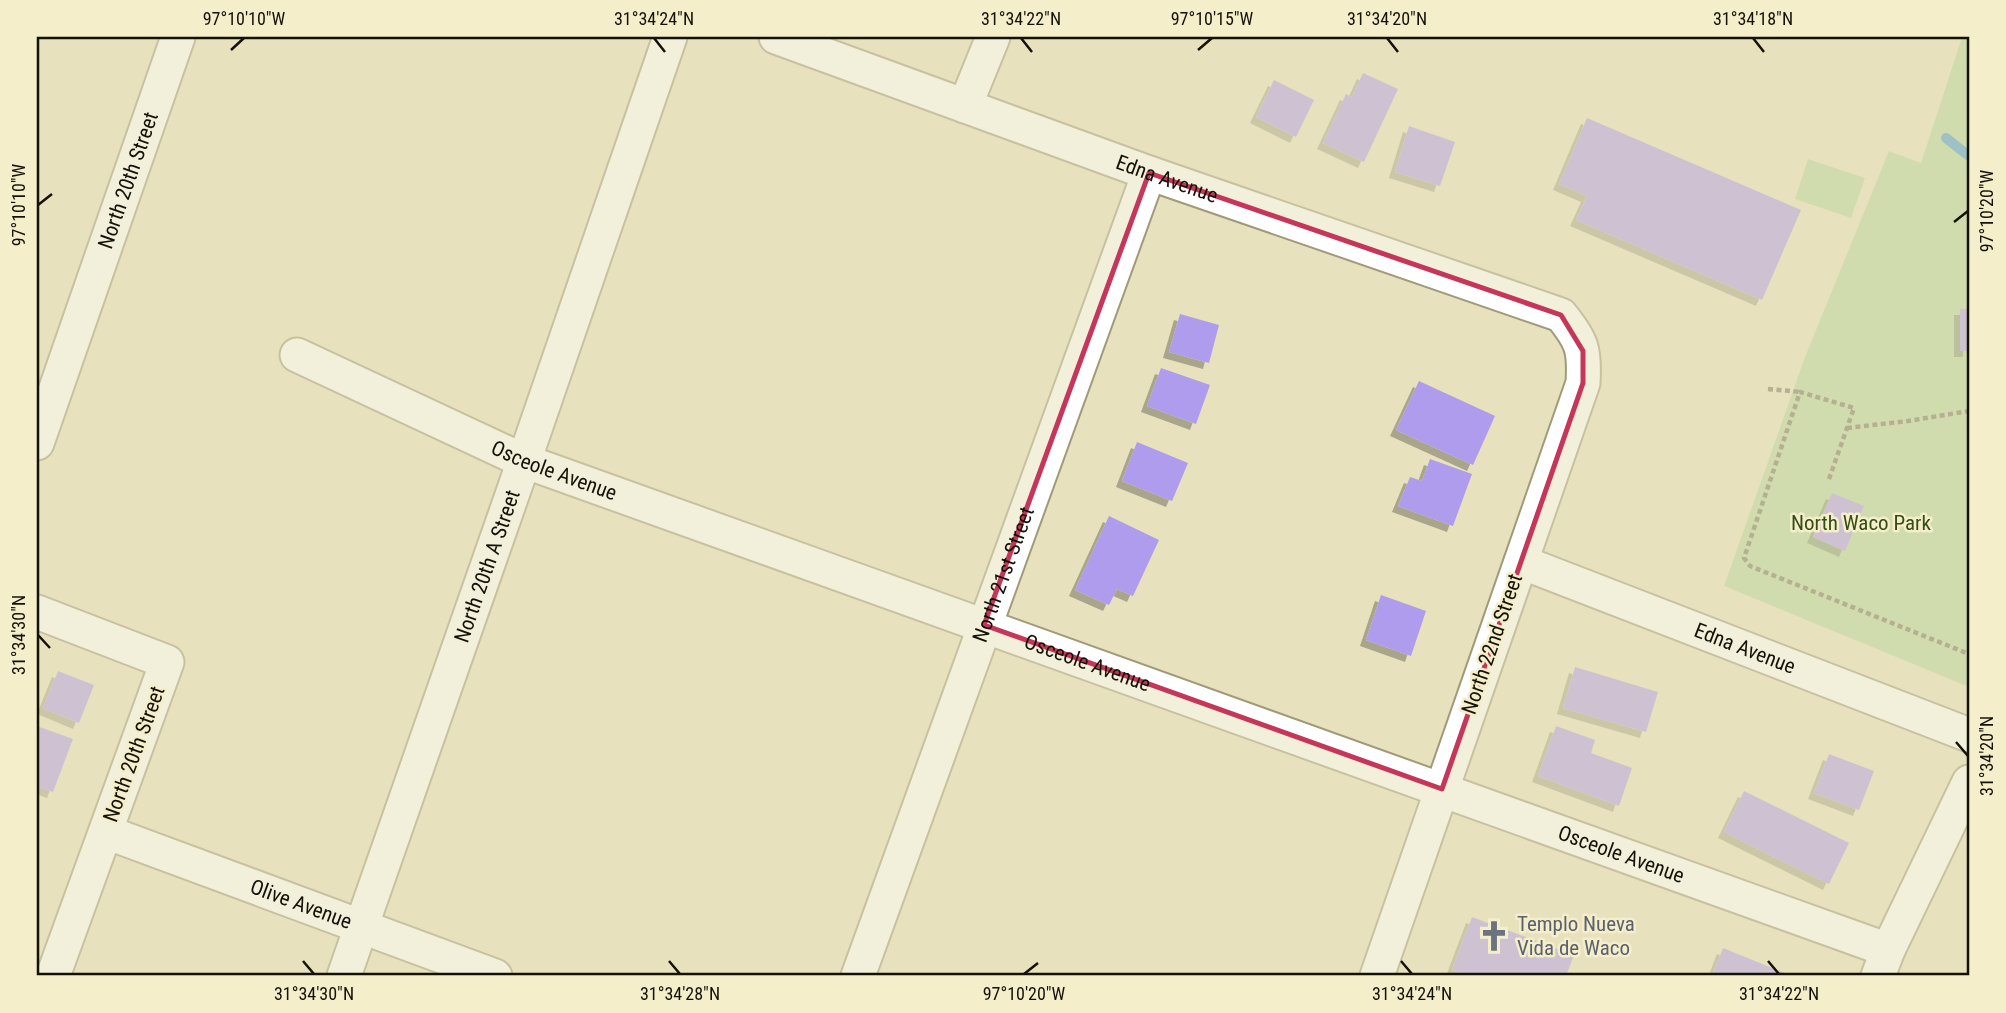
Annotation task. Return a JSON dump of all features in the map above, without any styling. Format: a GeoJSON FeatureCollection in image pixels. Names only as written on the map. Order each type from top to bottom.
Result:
{"type":"FeatureCollection","features":[{"type":"Feature","properties":{"kind":"street","name":"North 20th Street"},"geometry":{"type":"LineString","coordinates":[[37,443],[178,37]]}},
{"type":"Feature","properties":{"kind":"street","name":"North 20th A Street"},"geometry":{"type":"LineString","coordinates":[[344,976],[670,37]]}},
{"type":"Feature","properties":{"kind":"street","name":"Edna Avenue"},"geometry":{"type":"LineString","coordinates":[[776,37],[1149,173],[1561,315]]}},
{"type":"Feature","properties":{"kind":"street"},"geometry":{"type":"LineString","coordinates":[[965,106],[993,37]]}},
{"type":"Feature","properties":{"kind":"street","name":"North 21st Street"},"geometry":{"type":"LineString","coordinates":[[858,976],[1149,173]]}},
{"type":"Feature","properties":{"kind":"street","name":"North 22nd Street"},"geometry":{"type":"LineString","coordinates":[[1377,976],[1583,383],[1583,351],[1577,334],[1561,315]]}},
{"type":"Feature","properties":{"kind":"street","name":"Osceole Avenue"},"geometry":{"type":"LineString","coordinates":[[297,355],[524,461],[1442,789],[1883,963]]}},
{"type":"Feature","properties":{"kind":"street","name":"Edna Avenue"},"geometry":{"type":"LineString","coordinates":[[1521,562],[1969,735]]}},
{"type":"Feature","properties":{"kind":"street","name":"North 20th Street"},"geometry":{"type":"LineString","coordinates":[[37,612],[167,662],[53,976]]}},
{"type":"Feature","properties":{"kind":"street"},"geometry":{"type":"LineString","coordinates":[[1883,963],[1969,782]]}},
{"type":"Feature","properties":{"kind":"street","name":"Olive Avenue"},"geometry":{"type":"LineString","coordinates":[[106,832],[495,976]]}},
{"type":"Feature","properties":{"kind":"path"},"geometry":{"type":"LineString","coordinates":[[1768,389],[1800,392],[1854,408],[1829,479]]}},
{"type":"Feature","properties":{"kind":"path"},"geometry":{"type":"LineString","coordinates":[[1800,392],[1744,558],[1750,566],[1969,654]]}},
{"type":"Feature","properties":{"kind":"path"},"geometry":{"type":"LineString","coordinates":[[1847,428],[1969,411]]}},
{"type":"Feature","properties":{"kind":"highlighted area"},"geometry":{"type":"Polygon","coordinates":[[[1149,173],[1561,315],[1583,351],[1583,383],[1442,789],[984,625],[1149,173]]]}},
{"type":"Feature","properties":{"kind":"green space","name":"North Waco Park"},"geometry":{"type":"Polygon","coordinates":[[[1962,37],[1969,37],[1969,687],[1724,586],[1805,357],[1889,151],[1921,163],[1962,37]]]}},
{"type":"Feature","properties":{"kind":"green space"},"geometry":{"type":"Polygon","coordinates":[[[1808,159],[1865,178],[1851,218],[1795,199],[1808,159]]]}},
{"type":"Feature","properties":{"kind":"building"},"geometry":{"type":"Polygon","coordinates":[[[1363,73],[1398,89],[1364,162],[1323,143],[1346,94],[1352,97],[1363,73]]]}},
{"type":"Feature","properties":{"kind":"building"},"geometry":{"type":"Polygon","coordinates":[[[1274,80],[1314,100],[1296,137],[1256,117],[1274,80]]]}},
{"type":"Feature","properties":{"kind":"building"},"geometry":{"type":"Polygon","coordinates":[[[1587,118],[1801,210],[1762,300],[1576,220],[1587,196],[1559,184],[1587,118]]]}},
{"type":"Feature","properties":{"kind":"building"},"geometry":{"type":"Polygon","coordinates":[[[1409,126],[1455,142],[1440,186],[1395,172],[1409,126]]]}},
{"type":"Feature","properties":{"kind":"building"},"geometry":{"type":"Polygon","coordinates":[[[1960,309],[1969,309],[1969,351],[1960,351],[1960,309]]]}},
{"type":"Feature","properties":{"kind":"building"},"geometry":{"type":"Polygon","coordinates":[[[1180,314],[1219,325],[1209,363],[1169,352],[1180,314]]]}},
{"type":"Feature","properties":{"kind":"building"},"geometry":{"type":"Polygon","coordinates":[[[1161,368],[1210,385],[1196,424],[1147,406],[1161,368]]]}},
{"type":"Feature","properties":{"kind":"building"},"geometry":{"type":"Polygon","coordinates":[[[1419,381],[1495,416],[1473,465],[1396,430],[1419,381]]]}},
{"type":"Feature","properties":{"kind":"building"},"geometry":{"type":"Polygon","coordinates":[[[1137,442],[1188,463],[1172,501],[1122,481],[1137,442]]]}},
{"type":"Feature","properties":{"kind":"building"},"geometry":{"type":"Polygon","coordinates":[[[1430,459],[1472,474],[1453,526],[1398,506],[1410,477],[1422,481],[1430,459]]]}},
{"type":"Feature","properties":{"kind":"building"},"geometry":{"type":"Polygon","coordinates":[[[1832,493],[1864,506],[1845,551],[1813,537],[1832,493]]]}},
{"type":"Feature","properties":{"kind":"building"},"geometry":{"type":"Polygon","coordinates":[[[1109,516],[1159,540],[1133,596],[1117,589],[1109,605],[1075,590],[1109,516]]]}},
{"type":"Feature","properties":{"kind":"building"},"geometry":{"type":"Polygon","coordinates":[[[1381,595],[1426,611],[1411,656],[1366,640],[1381,595]]]}},
{"type":"Feature","properties":{"kind":"building"},"geometry":{"type":"Polygon","coordinates":[[[1575,667],[1658,692],[1646,732],[1563,708],[1575,667]]]}},
{"type":"Feature","properties":{"kind":"building"},"geometry":{"type":"Polygon","coordinates":[[[58,671],[94,685],[79,723],[43,708],[58,671]]]}},
{"type":"Feature","properties":{"kind":"building"},"geometry":{"type":"Polygon","coordinates":[[[37,726],[73,739],[53,792],[37,786],[37,726]]]}},
{"type":"Feature","properties":{"kind":"building"},"geometry":{"type":"Polygon","coordinates":[[[1556,726],[1595,740],[1591,753],[1632,768],[1619,806],[1538,776],[1556,726]]]}},
{"type":"Feature","properties":{"kind":"building"},"geometry":{"type":"Polygon","coordinates":[[[1829,754],[1874,771],[1859,810],[1814,793],[1829,754]]]}},
{"type":"Feature","properties":{"kind":"building"},"geometry":{"type":"Polygon","coordinates":[[[1744,791],[1849,843],[1829,884],[1724,832],[1744,791]]]}},
{"type":"Feature","properties":{"kind":"building","name":"Templo Nueva Vida de Waco"},"geometry":{"type":"Polygon","coordinates":[[[1472,917],[1574,955],[1566,976],[1468,976],[1452,970],[1472,917]]]}},
{"type":"Feature","properties":{"kind":"building"},"geometry":{"type":"Polygon","coordinates":[[[1723,948],[1792,976],[1712,976],[1723,948]]]}},
{"type":"Feature","properties":{"kind":"waterway"},"geometry":{"type":"LineString","coordinates":[[1946,138],[1969,156]]}},
{"type":"Feature","properties":{"kind":"place","name":"Templo Nueva Vida de Waco"},"geometry":{"type":"Point","coordinates":[1494,936]}}]}
